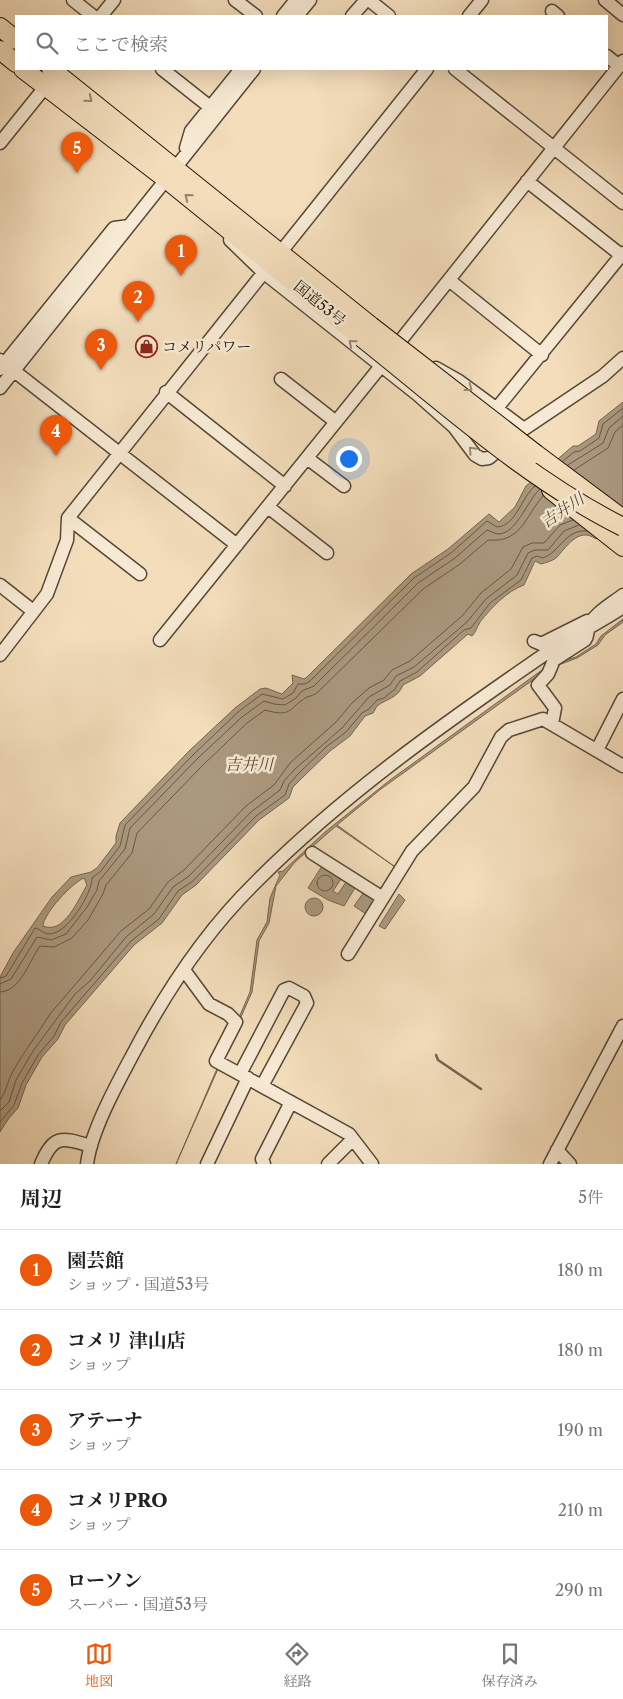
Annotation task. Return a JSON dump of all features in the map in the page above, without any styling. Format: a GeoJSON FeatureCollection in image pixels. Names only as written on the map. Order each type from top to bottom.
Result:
{"type":"FeatureCollection","features":[{"type":"Feature","properties":{"kind":"highway"},"geometry":{"type":"LineString","coordinates":[[0,27],[15,39]]}},
{"type":"Feature","properties":{"kind":"highway"},"geometry":{"type":"LineString","coordinates":[[0,50],[15,62]]}},
{"type":"Feature","properties":{"kind":"highway","name":"国道53号"},"geometry":{"type":"LineString","coordinates":[[29,70],[53,74],[175,167],[275,259],[320,296],[344,323],[366,332]]}},
{"type":"Feature","properties":{"kind":"highway","name":"国道53号"},"geometry":{"type":"LineString","coordinates":[[175,167],[216,219],[275,259],[601,516],[623,527]]}},
{"type":"Feature","properties":{"kind":"highway"},"geometry":{"type":"LineString","coordinates":[[532,462],[573,474],[623,508]]}},
{"type":"Feature","properties":{"kind":"highway"},"geometry":{"type":"LineString","coordinates":[[532,462],[571,508],[623,547]]}},
{"type":"Feature","properties":{"kind":"highway","name":"国道53号"},"geometry":{"type":"LineString","coordinates":[[532,462],[623,519]]}},
{"type":"Feature","properties":{"kind":"street"},"geometry":{"type":"LineString","coordinates":[[73,0],[92,15]]}},
{"type":"Feature","properties":{"kind":"street"},"geometry":{"type":"LineString","coordinates":[[102,15],[114,0]]}},
{"type":"Feature","properties":{"kind":"street"},"geometry":{"type":"LineString","coordinates":[[235,0],[255,15]]}},
{"type":"Feature","properties":{"kind":"street"},"geometry":{"type":"LineString","coordinates":[[284,15],[296,0]]}},
{"type":"Feature","properties":{"kind":"street"},"geometry":{"type":"LineString","coordinates":[[298,15],[310,0]]}},
{"type":"Feature","properties":{"kind":"street"},"geometry":{"type":"LineString","coordinates":[[353,15],[367,0],[388,15]]}},
{"type":"Feature","properties":{"kind":"street"},"geometry":{"type":"LineString","coordinates":[[604,0],[623,15]]}},
{"type":"Feature","properties":{"kind":"street"},"geometry":{"type":"LineString","coordinates":[[470,15],[477,2]]}},
{"type":"Feature","properties":{"kind":"street"},"geometry":{"type":"LineString","coordinates":[[401,340],[621,64],[608,57]]}},
{"type":"Feature","properties":{"kind":"street"},"geometry":{"type":"LineString","coordinates":[[163,70],[210,107]]}},
{"type":"Feature","properties":{"kind":"street"},"geometry":{"type":"LineString","coordinates":[[175,167],[191,131],[240,70]]}},
{"type":"Feature","properties":{"kind":"street"},"geometry":{"type":"LineString","coordinates":[[0,388],[4,366],[129,226],[253,70]]}},
{"type":"Feature","properties":{"kind":"street"},"geometry":{"type":"LineString","coordinates":[[0,655],[47,594],[67,540],[68,518],[166,392],[426,70]]}},
{"type":"Feature","properties":{"kind":"street"},"geometry":{"type":"LineString","coordinates":[[456,70],[623,203]]}},
{"type":"Feature","properties":{"kind":"street"},"geometry":{"type":"LineString","coordinates":[[0,143],[53,74]]}},
{"type":"Feature","properties":{"kind":"street"},"geometry":{"type":"LineString","coordinates":[[497,408],[542,355],[622,254],[527,181]]}},
{"type":"Feature","properties":{"kind":"street"},"geometry":{"type":"LineString","coordinates":[[275,259],[401,340],[438,370],[459,381],[524,428]]}},
{"type":"Feature","properties":{"kind":"street"},"geometry":{"type":"LineString","coordinates":[[275,259],[381,366],[454,427],[475,455],[482,458],[489,458],[524,428],[603,376],[623,358]]}},
{"type":"Feature","properties":{"kind":"street"},"geometry":{"type":"LineString","coordinates":[[449,280],[542,355]]}},
{"type":"Feature","properties":{"kind":"street"},"geometry":{"type":"LineString","coordinates":[[4,366],[237,545]]}},
{"type":"Feature","properties":{"kind":"street"},"geometry":{"type":"LineString","coordinates":[[160,640],[381,366]]}},
{"type":"Feature","properties":{"kind":"street"},"geometry":{"type":"LineString","coordinates":[[418,395],[438,370]]}},
{"type":"Feature","properties":{"kind":"street"},"geometry":{"type":"LineString","coordinates":[[281,379],[336,422]]}},
{"type":"Feature","properties":{"kind":"street"},"geometry":{"type":"LineString","coordinates":[[166,392],[284,486]]}},
{"type":"Feature","properties":{"kind":"street"},"geometry":{"type":"LineString","coordinates":[[307,458],[344,486]]}},
{"type":"Feature","properties":{"kind":"street"},"geometry":{"type":"LineString","coordinates":[[268,506],[327,552]]}},
{"type":"Feature","properties":{"kind":"street"},"geometry":{"type":"LineString","coordinates":[[68,518],[140,574]]}},
{"type":"Feature","properties":{"kind":"street"},"geometry":{"type":"LineString","coordinates":[[0,585],[33,611]]}},
{"type":"Feature","properties":{"kind":"street"},"geometry":{"type":"LineString","coordinates":[[534,641],[541,644],[598,615],[623,595]]}},
{"type":"Feature","properties":{"kind":"street"},"geometry":{"type":"LineString","coordinates":[[87,1164],[91,1146],[119,1080],[162,1001],[206,939],[254,884],[360,789],[549,652],[623,607]]}},
{"type":"Feature","properties":{"kind":"street"},"geometry":{"type":"LineString","coordinates":[[552,724],[555,708],[538,685],[548,674],[554,660],[585,640],[588,636],[588,628],[598,615]]}},
{"type":"Feature","properties":{"kind":"street"},"geometry":{"type":"LineString","coordinates":[[597,750],[623,698]]}},
{"type":"Feature","properties":{"kind":"street"},"geometry":{"type":"LineString","coordinates":[[348,954],[412,851],[474,787],[501,737],[509,730],[543,719],[623,766]]}},
{"type":"Feature","properties":{"kind":"street"},"geometry":{"type":"LineString","coordinates":[[312,853],[383,898]]}},
{"type":"Feature","properties":{"kind":"street"},"geometry":{"type":"LineString","coordinates":[[184,970],[209,1004],[228,1014],[236,1022],[216,1061],[341,1130],[353,1139],[372,1164]]}},
{"type":"Feature","properties":{"kind":"street"},"geometry":{"type":"LineString","coordinates":[[207,1164],[244,1076],[284,990],[289,988],[304,996],[307,1003],[262,1086]]}},
{"type":"Feature","properties":{"kind":"street"},"geometry":{"type":"LineString","coordinates":[[550,1164],[623,1026]]}},
{"type":"Feature","properties":{"kind":"street"},"geometry":{"type":"LineString","coordinates":[[264,1164],[262,1159],[291,1102]]}},
{"type":"Feature","properties":{"kind":"street"},"geometry":{"type":"LineString","coordinates":[[41,1164],[48,1149],[59,1139],[64,1138],[91,1146]]}},
{"type":"Feature","properties":{"kind":"street"},"geometry":{"type":"LineString","coordinates":[[328,1164],[353,1139]]}},
{"type":"Feature","properties":{"kind":"street"},"geometry":{"type":"LineString","coordinates":[[557,1150],[570,1164]]}},
{"type":"Feature","properties":{"kind":"water","name":"吉井川"},"geometry":{"type":"Polygon","coordinates":[[[623,402],[623,516],[596,539],[584,535],[578,537],[568,544],[556,558],[549,562],[541,564],[535,561],[524,585],[512,591],[494,606],[480,622],[472,636],[468,634],[420,676],[403,685],[395,696],[377,706],[373,713],[365,716],[350,736],[330,751],[293,787],[289,798],[259,820],[196,885],[182,895],[162,923],[134,945],[65,1025],[58,1039],[42,1057],[26,1085],[18,1108],[0,1132],[0,977],[13,953],[52,897],[71,877],[91,872],[97,868],[116,843],[120,823],[189,751],[235,708],[260,689],[266,688],[282,694],[293,683],[292,675],[304,679],[307,677],[411,574],[448,549],[489,514],[499,522],[515,507],[526,486],[573,446],[578,446],[596,434],[599,421],[623,402]],[[84,878],[66,892],[53,906],[43,926],[57,926],[64,921],[75,907],[87,885],[84,878]]]}},
{"type":"Feature","properties":{"kind":"water"},"geometry":{"type":"Polygon","coordinates":[[[623,619],[623,622],[605,635],[598,645],[577,658],[548,669],[381,789],[337,825],[398,869],[336,826],[295,862],[276,886],[269,923],[259,941],[252,992],[176,1164],[250,992],[257,940],[267,922],[270,898],[280,875],[278,872],[283,871],[325,832],[390,780],[549,665],[576,657],[596,644],[601,636],[623,619]]]}},
{"type":"Feature","properties":{"kind":"water"},"geometry":{"type":"Polygon","coordinates":[[[322,866],[341,879],[333,891],[338,894],[346,882],[355,888],[344,906],[328,900],[308,888],[322,866]]]}},
{"type":"Feature","properties":{"kind":"water"},"geometry":{"type":"Polygon","coordinates":[[[364,892],[375,899],[366,914],[354,906],[364,892]]]}},
{"type":"Feature","properties":{"kind":"water"},"geometry":{"type":"Polygon","coordinates":[[[399,894],[405,900],[385,929],[379,926],[399,894]]]}},
{"type":"Feature","properties":{"kind":"water"},"geometry":{"type":"Polygon","coordinates":[[[314,898],[320,901],[323,907],[320,913],[314,916],[308,913],[305,907],[308,901],[314,898]]]}},
{"type":"Feature","properties":{"kind":"waterway"},"geometry":{"type":"LineString","coordinates":[[436,1055],[438,1060],[481,1089]]}},
{"type":"Feature","properties":{"kind":"place","name":"ローソン"},"geometry":{"type":"Point","coordinates":[77,173]}},
{"type":"Feature","properties":{"kind":"place","name":"園芸館"},"geometry":{"type":"Point","coordinates":[181,276]}},
{"type":"Feature","properties":{"kind":"place","name":"コメリ 津山店"},"geometry":{"type":"Point","coordinates":[138,322]}},
{"type":"Feature","properties":{"kind":"place","name":"コメリパワー"},"geometry":{"type":"Point","coordinates":[146,346]}},
{"type":"Feature","properties":{"kind":"place","name":"アテーナ"},"geometry":{"type":"Point","coordinates":[101,370]}},
{"type":"Feature","properties":{"kind":"place","name":"コメリPRO"},"geometry":{"type":"Point","coordinates":[56,456]}}]}
